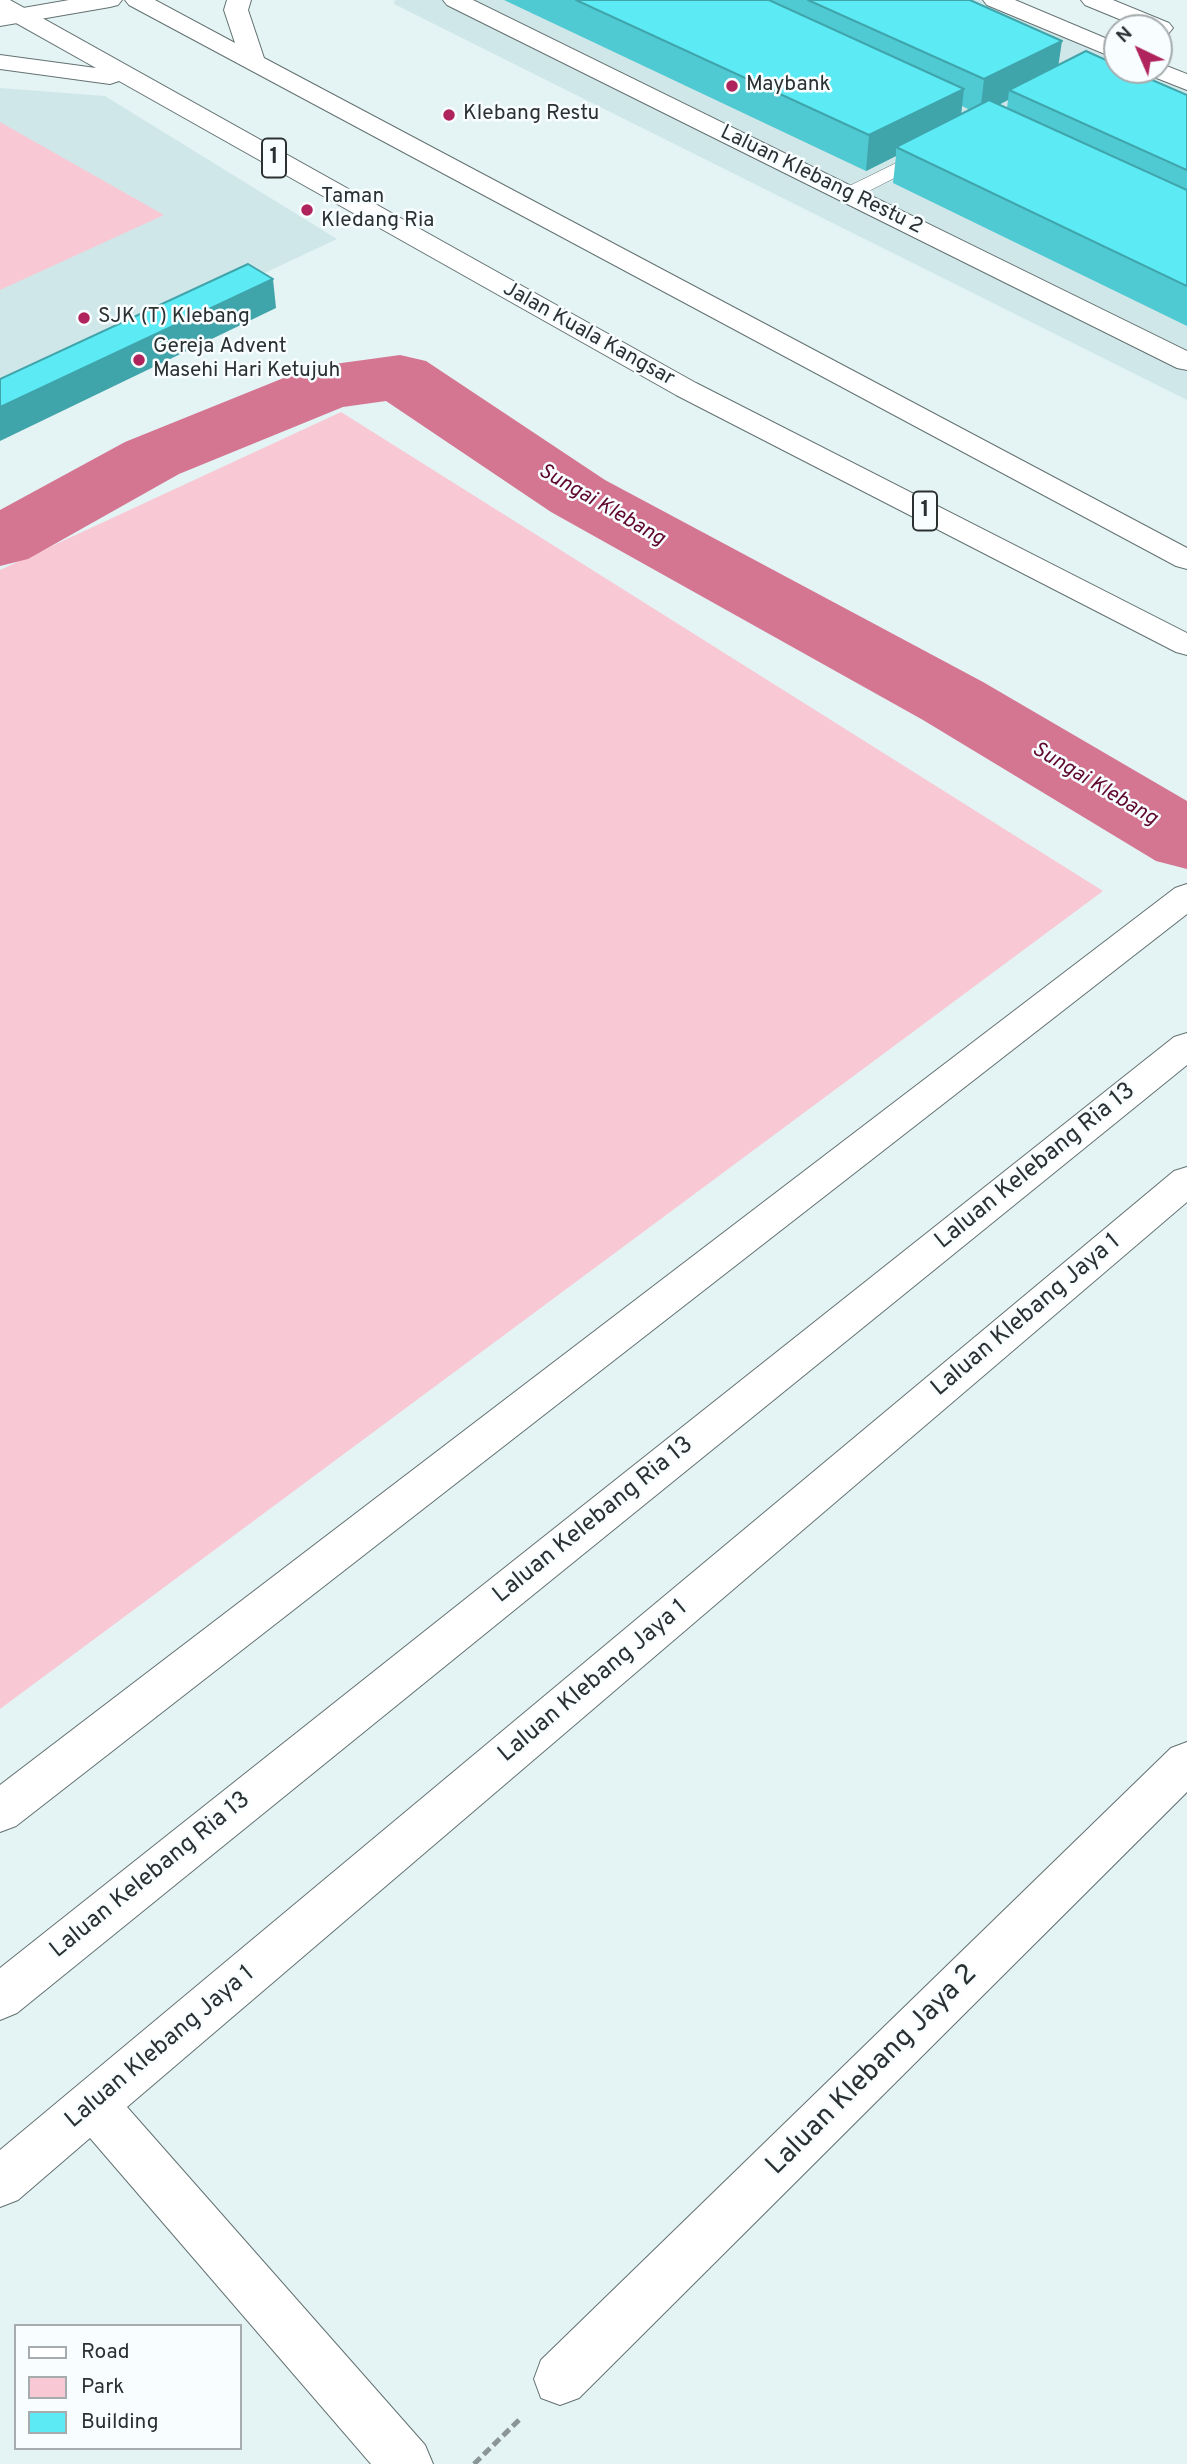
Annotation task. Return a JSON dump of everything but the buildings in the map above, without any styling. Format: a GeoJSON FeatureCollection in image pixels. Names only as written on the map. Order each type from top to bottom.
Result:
{"type":"FeatureCollection","features":[{"type":"Feature","properties":{"kind":"main road"},"geometry":{"type":"LineString","coordinates":[[6,12],[110,0]]}},
{"type":"Feature","properties":{"kind":"main road"},"geometry":{"type":"LineString","coordinates":[[138,0],[1187,560]]}},
{"type":"Feature","properties":{"kind":"main road"},"geometry":{"type":"LineString","coordinates":[[239,0],[236,10],[253,61]]}},
{"type":"Feature","properties":{"kind":"main road","name":"Laluan Klebang Restu 2"},"geometry":{"type":"LineString","coordinates":[[455,0],[1187,362]]}},
{"type":"Feature","properties":{"kind":"main road"},"geometry":{"type":"LineString","coordinates":[[995,0],[1103,51]]}},
{"type":"Feature","properties":{"kind":"main road"},"geometry":{"type":"LineString","coordinates":[[1093,0],[1132,14]]}},
{"type":"Feature","properties":{"kind":"main road","name":"Jalan Kuala Kangsar"},"geometry":{"type":"LineString","coordinates":[[6,12],[143,84],[686,390],[1187,645]]}},
{"type":"Feature","properties":{"kind":"main road"},"geometry":{"type":"LineString","coordinates":[[0,62],[86,72],[143,84]]}},
{"type":"Feature","properties":{"kind":"main road"},"geometry":{"type":"LineString","coordinates":[[0,1812],[1187,896]]}},
{"type":"Feature","properties":{"kind":"main road","name":"Laluan Kelebang Ria 13"},"geometry":{"type":"LineString","coordinates":[[0,1997],[1187,1046]]}},
{"type":"Feature","properties":{"kind":"main road","name":"Laluan Klebang Jaya 1"},"geometry":{"type":"LineString","coordinates":[[0,2182],[1187,1181]]}},
{"type":"Feature","properties":{"kind":"main road","name":"Laluan Klebang Jaya 2"},"geometry":{"type":"LineString","coordinates":[[559,2379],[1187,1762]]}},
{"type":"Feature","properties":{"kind":"main road"},"geometry":{"type":"LineString","coordinates":[[93,2105],[405,2464]]}},
{"type":"Feature","properties":{"kind":"lane"},"geometry":{"type":"LineString","coordinates":[[848,194],[946,145]]}},
{"type":"Feature","properties":{"kind":"path"},"geometry":{"type":"LineString","coordinates":[[474,2464],[559,2379]]}},
{"type":"Feature","properties":{"kind":"shaded area"},"geometry":{"type":"Polygon","coordinates":[[[395,0],[997,0],[1103,46],[1103,84],[1173,84],[1173,76],[1187,82],[1187,400],[394,4],[395,0]]]}},
{"type":"Feature","properties":{"kind":"shaded area","name":"SJK (T) Klebang"},"geometry":{"type":"Polygon","coordinates":[[[0,88],[105,96],[337,239],[0,397],[0,88]]]}},
{"type":"Feature","properties":{"kind":"green space"},"geometry":{"type":"Polygon","coordinates":[[[0,122],[164,215],[0,290],[0,122]]]}},
{"type":"Feature","properties":{"kind":"green space"},"geometry":{"type":"Polygon","coordinates":[[[341,412],[1103,891],[0,1709],[0,570],[341,412]]]}},
{"type":"Feature","properties":{"kind":"waterway","name":"Sungai Klebang"},"geometry":{"type":"LineString","coordinates":[[0,542],[152,458],[327,387],[400,377],[578,496],[953,701],[1187,840]]}},
{"type":"Feature","properties":{"kind":"place","name":"Maybank"},"geometry":{"type":"Point","coordinates":[732,86]}},
{"type":"Feature","properties":{"kind":"place","name":"Klebang Restu"},"geometry":{"type":"Point","coordinates":[449,115]}},
{"type":"Feature","properties":{"kind":"place","name":"Taman Kledang Ria"},"geometry":{"type":"Point","coordinates":[307,210]}},
{"type":"Feature","properties":{"kind":"place","name":"SJK (T) Klebang"},"geometry":{"type":"Point","coordinates":[84,318]}},
{"type":"Feature","properties":{"kind":"place","name":"Gereja Advent Masehi Hari Ketujuh"},"geometry":{"type":"Point","coordinates":[139,360]}}]}
